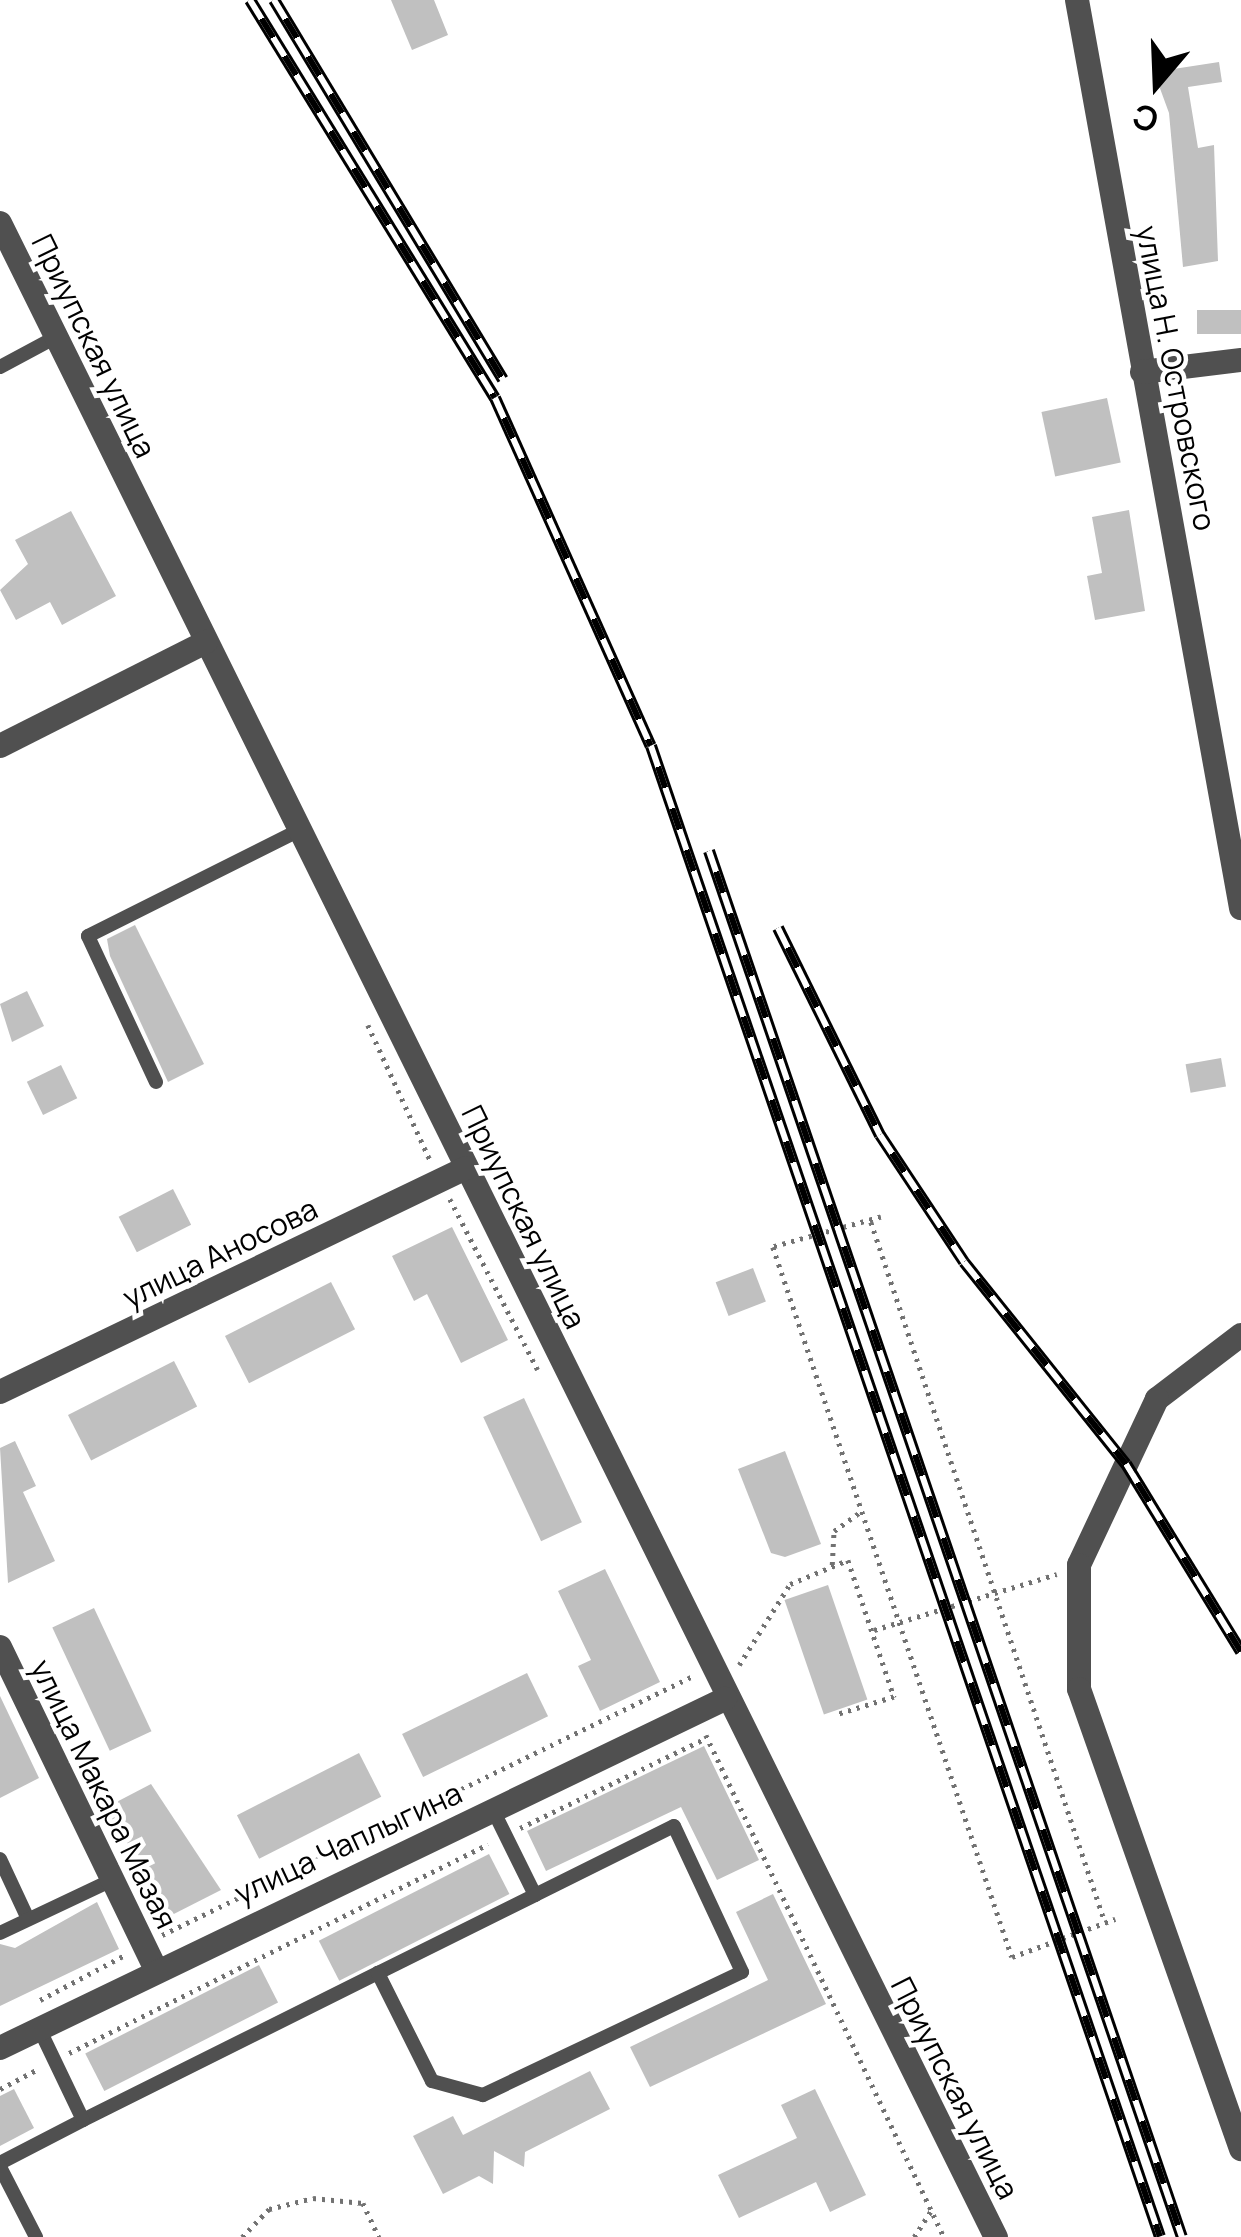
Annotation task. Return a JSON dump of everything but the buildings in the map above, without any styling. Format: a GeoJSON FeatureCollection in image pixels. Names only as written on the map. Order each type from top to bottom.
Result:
{"type":"FeatureCollection","features":[{"type":"Feature","properties":{"kind":"street","name":"улица Н. Островского"},"geometry":{"type":"LineString","coordinates":[[1077,0],[1241,908]]}},
{"type":"Feature","properties":{"kind":"street","name":"Приупская улица"},"geometry":{"type":"LineString","coordinates":[[0,223],[466,1168],[718,1702],[996,2237]]}},
{"type":"Feature","properties":{"kind":"street"},"geometry":{"type":"LineString","coordinates":[[1142,372],[1241,360]]}},
{"type":"Feature","properties":{"kind":"street"},"geometry":{"type":"LineString","coordinates":[[0,746],[206,642]]}},
{"type":"Feature","properties":{"kind":"street","name":"улица Аносова"},"geometry":{"type":"LineString","coordinates":[[0,1392],[466,1168]]}},
{"type":"Feature","properties":{"kind":"street"},"geometry":{"type":"LineString","coordinates":[[1241,1336],[1156,1399],[1079,1565],[1079,1689],[1241,2149]]}},
{"type":"Feature","properties":{"kind":"street","name":"улица Макара Мазая"},"geometry":{"type":"LineString","coordinates":[[0,1647],[149,1956]]}},
{"type":"Feature","properties":{"kind":"street","name":"улица Чаплыгина"},"geometry":{"type":"LineString","coordinates":[[0,2048],[30,2019],[149,1956],[492,1808],[718,1702]]}},
{"type":"Feature","properties":{"kind":"lane"},"geometry":{"type":"LineString","coordinates":[[0,367],[56,337]]}},
{"type":"Feature","properties":{"kind":"lane"},"geometry":{"type":"LineString","coordinates":[[156,1082],[88,936],[300,830]]}},
{"type":"Feature","properties":{"kind":"lane"},"geometry":{"type":"LineString","coordinates":[[492,1808],[535,1895]]}},
{"type":"Feature","properties":{"kind":"lane"},"geometry":{"type":"LineString","coordinates":[[36,2237],[0,2165],[83,2120],[377,1973],[674,1826],[742,1972],[483,2095],[432,2081],[377,1973]]}},
{"type":"Feature","properties":{"kind":"lane"},"geometry":{"type":"LineString","coordinates":[[0,1859],[28,1919]]}},
{"type":"Feature","properties":{"kind":"lane"},"geometry":{"type":"LineString","coordinates":[[0,1933],[113,1879]]}},
{"type":"Feature","properties":{"kind":"lane"},"geometry":{"type":"LineString","coordinates":[[30,2019],[83,2120]]}},
{"type":"Feature","properties":{"kind":"path"},"geometry":{"type":"LineString","coordinates":[[881,1217],[773,1247],[1012,1957],[1115,1919]]}},
{"type":"Feature","properties":{"kind":"path"},"geometry":{"type":"LineString","coordinates":[[870,1220],[1105,1922]]}},
{"type":"Feature","properties":{"kind":"path"},"geometry":{"type":"LineString","coordinates":[[832,1565],[834,1531],[862,1511]]}},
{"type":"Feature","properties":{"kind":"path"},"geometry":{"type":"LineString","coordinates":[[0,2089],[705,1738],[718,1702],[772,1605],[832,1565],[848,1560],[894,1696],[839,1714]]}},
{"type":"Feature","properties":{"kind":"path"},"geometry":{"type":"LineString","coordinates":[[874,1630],[903,1629],[1079,1565]]}},
{"type":"Feature","properties":{"kind":"path"},"geometry":{"type":"LineString","coordinates":[[30,2019],[696,1675]]}},
{"type":"Feature","properties":{"kind":"path"},"geometry":{"type":"LineString","coordinates":[[705,1738],[944,2237]]}},
{"type":"Feature","properties":{"kind":"path"},"geometry":{"type":"LineString","coordinates":[[242,2236],[269,2209],[313,2198],[363,2203],[379,2237]]}},
{"type":"Feature","properties":{"kind":"path"},"geometry":{"type":"LineString","coordinates":[[914,2237],[932,2210]]}},
{"type":"Feature","properties":{"kind":"railway"},"geometry":{"type":"LineString","coordinates":[[250,0],[495,398],[651,746],[1160,2237]]}},
{"type":"Feature","properties":{"kind":"railway"},"geometry":{"type":"LineString","coordinates":[[274,0],[503,379]]}},
{"type":"Feature","properties":{"kind":"railway"},"geometry":{"type":"LineString","coordinates":[[709,851],[1182,2237]]}},
{"type":"Feature","properties":{"kind":"railway"},"geometry":{"type":"LineString","coordinates":[[778,928],[880,1135],[964,1262],[1126,1464],[1241,1652]]}}]}
